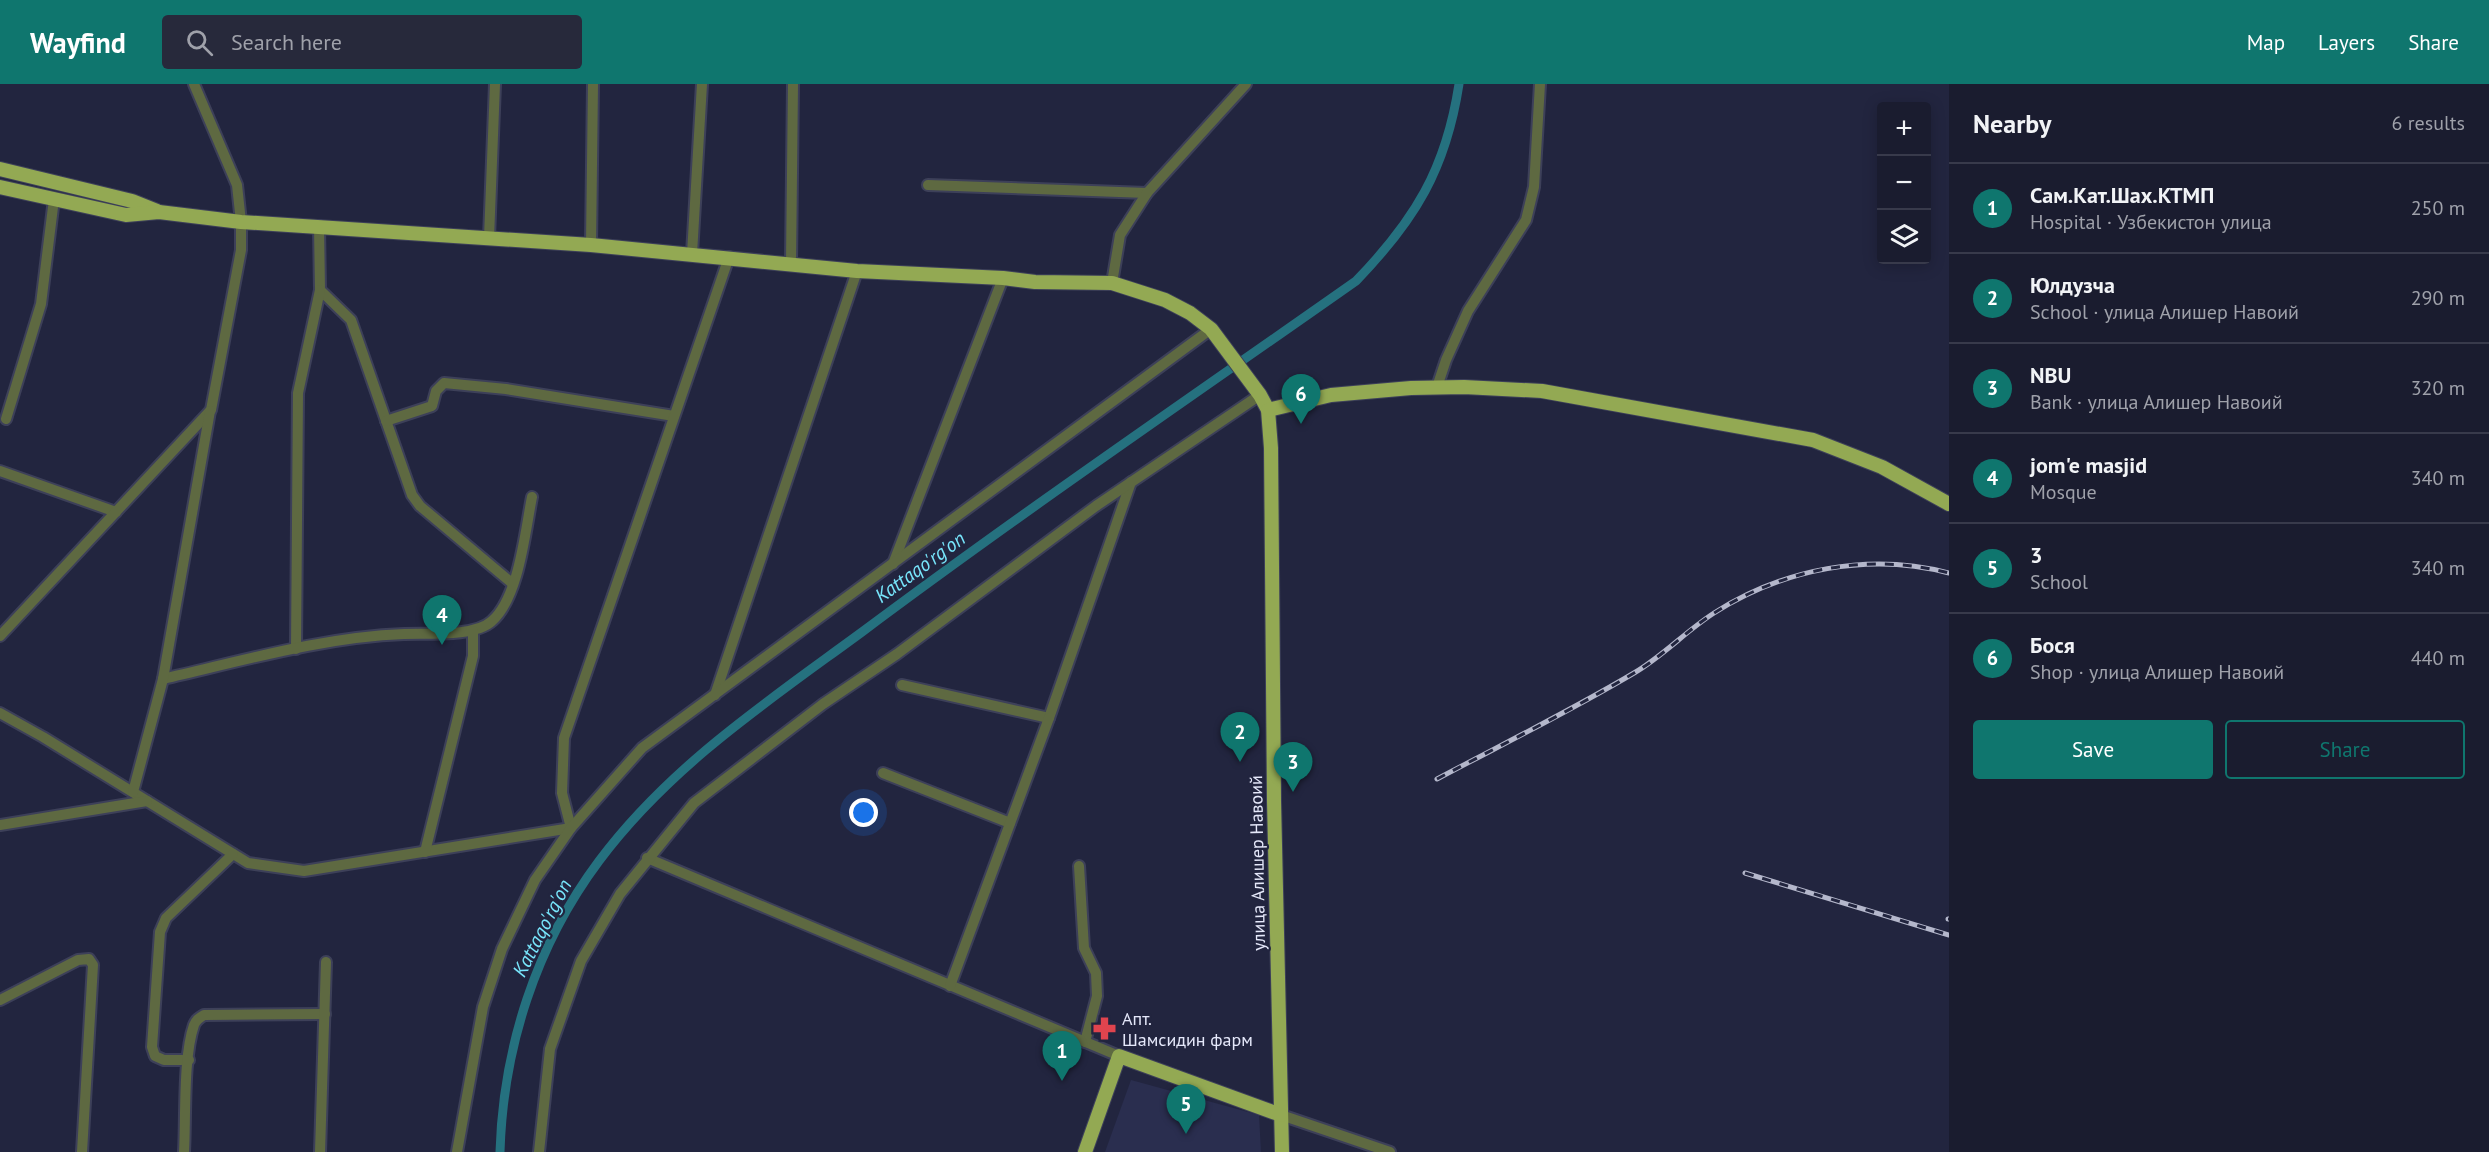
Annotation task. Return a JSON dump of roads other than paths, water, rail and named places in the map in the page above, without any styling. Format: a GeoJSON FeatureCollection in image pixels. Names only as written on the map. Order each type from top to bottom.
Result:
{"type":"FeatureCollection","features":[{"type":"Feature","properties":{"kind":"main road"},"geometry":{"type":"LineString","coordinates":[[0,169],[132,201],[159,212]]}},
{"type":"Feature","properties":{"kind":"main road"},"geometry":{"type":"LineString","coordinates":[[0,187],[126,215],[159,212]]}},
{"type":"Feature","properties":{"kind":"main road","name":"улица Алишер Навоий"},"geometry":{"type":"LineString","coordinates":[[159,212],[242,222],[591,245],[857,271],[1003,278],[1035,282],[1113,283],[1165,300],[1190,313],[1211,329],[1260,395],[1268,410],[1271,448],[1274,801],[1282,1152]]}},
{"type":"Feature","properties":{"kind":"main road"},"geometry":{"type":"LineString","coordinates":[[1268,410],[1331,395],[1437,387],[1542,391],[1775,432],[1849,452],[1949,504]]}},
{"type":"Feature","properties":{"kind":"main road"},"geometry":{"type":"LineString","coordinates":[[1085,1152],[1119,1056],[1281,1115]]}},
{"type":"Feature","properties":{"kind":"street"},"geometry":{"type":"LineString","coordinates":[[133,792],[163,679],[241,250],[242,222],[237,185],[194,84]]}},
{"type":"Feature","properties":{"kind":"street"},"geometry":{"type":"LineString","coordinates":[[489,238],[495,84]]}},
{"type":"Feature","properties":{"kind":"street"},"geometry":{"type":"LineString","coordinates":[[591,245],[593,84]]}},
{"type":"Feature","properties":{"kind":"street"},"geometry":{"type":"LineString","coordinates":[[692,254],[702,84]]}},
{"type":"Feature","properties":{"kind":"street"},"geometry":{"type":"LineString","coordinates":[[791,264],[793,84]]}},
{"type":"Feature","properties":{"kind":"street"},"geometry":{"type":"LineString","coordinates":[[1113,283],[1120,235],[1147,193],[1245,84]]}},
{"type":"Feature","properties":{"kind":"street"},"geometry":{"type":"LineString","coordinates":[[1437,387],[1446,360],[1468,311],[1526,220],[1534,187],[1540,84]]}},
{"type":"Feature","properties":{"kind":"street"},"geometry":{"type":"LineString","coordinates":[[928,185],[1147,193]]}},
{"type":"Feature","properties":{"kind":"street"},"geometry":{"type":"LineString","coordinates":[[6,419],[41,304],[54,199]]}},
{"type":"Feature","properties":{"kind":"street"},"geometry":{"type":"LineString","coordinates":[[296,649],[298,393],[320,290],[319,226]]}},
{"type":"Feature","properties":{"kind":"street"},"geometry":{"type":"LineString","coordinates":[[571,828],[562,793],[564,738],[729,257]]}},
{"type":"Feature","properties":{"kind":"street"},"geometry":{"type":"LineString","coordinates":[[715,695],[857,271]]}},
{"type":"Feature","properties":{"kind":"street"},"geometry":{"type":"LineString","coordinates":[[893,564],[1003,278]]}},
{"type":"Feature","properties":{"kind":"street"},"geometry":{"type":"LineString","coordinates":[[320,290],[351,320],[412,495],[420,506],[513,584]]}},
{"type":"Feature","properties":{"kind":"street"},"geometry":{"type":"LineString","coordinates":[[457,1152],[483,1007],[502,949],[535,880],[571,828],[642,748],[1211,329]]}},
{"type":"Feature","properties":{"kind":"street"},"geometry":{"type":"LineString","coordinates":[[386,421],[432,406],[436,391],[444,383],[506,389],[674,416]]}},
{"type":"Feature","properties":{"kind":"street"},"geometry":{"type":"LineString","coordinates":[[539,1152],[550,1049],[581,961],[620,894],[646,858],[694,802],[823,704],[897,654],[1131,482],[1260,395]]}},
{"type":"Feature","properties":{"kind":"street"},"geometry":{"type":"LineString","coordinates":[[0,636],[211,410]]}},
{"type":"Feature","properties":{"kind":"street"},"geometry":{"type":"LineString","coordinates":[[0,471],[116,512]]}},
{"type":"Feature","properties":{"kind":"street"},"geometry":{"type":"LineString","coordinates":[[950,986],[1049,718],[1131,482]]}},
{"type":"Feature","properties":{"kind":"street"},"geometry":{"type":"LineString","coordinates":[[163,679],[369,635],[473,631],[491,622],[501,610],[513,584],[532,497]]}},
{"type":"Feature","properties":{"kind":"street"},"geometry":{"type":"LineString","coordinates":[[424,852],[473,657],[473,631]]}},
{"type":"Feature","properties":{"kind":"street"},"geometry":{"type":"LineString","coordinates":[[902,685],[1049,718]]}},
{"type":"Feature","properties":{"kind":"street"},"geometry":{"type":"LineString","coordinates":[[0,713],[248,863],[304,871],[571,828]]}},
{"type":"Feature","properties":{"kind":"street"},"geometry":{"type":"LineString","coordinates":[[883,773],[1010,823]]}},
{"type":"Feature","properties":{"kind":"street"},"geometry":{"type":"LineString","coordinates":[[0,825],[147,801]]}},
{"type":"Feature","properties":{"kind":"street"},"geometry":{"type":"LineString","coordinates":[[189,1060],[164,1060],[155,1056],[152,1047],[160,932],[166,918],[233,854]]}},
{"type":"Feature","properties":{"kind":"street"},"geometry":{"type":"LineString","coordinates":[[646,858],[1119,1056]]}},
{"type":"Feature","properties":{"kind":"street"},"geometry":{"type":"LineString","coordinates":[[1079,866],[1084,948],[1096,972],[1097,996],[1085,1042]]}},
{"type":"Feature","properties":{"kind":"street"},"geometry":{"type":"LineString","coordinates":[[0,1000],[78,960],[89,959],[93,965],[82,1152]]}},
{"type":"Feature","properties":{"kind":"street"},"geometry":{"type":"LineString","coordinates":[[320,1152],[326,962]]}},
{"type":"Feature","properties":{"kind":"street"},"geometry":{"type":"LineString","coordinates":[[184,1152],[189,1060],[194,1025],[198,1018],[204,1015],[325,1014]]}},
{"type":"Feature","properties":{"kind":"street"},"geometry":{"type":"LineString","coordinates":[[1281,1115],[1390,1152]]}},
{"type":"Feature","properties":{"kind":"waterway","name":"Kattaqo'rg'on"},"geometry":{"type":"LineString","coordinates":[[500,1152],[508,1074],[516,1036],[541,963],[557,927],[577,893],[627,827],[689,765],[756,710],[984,542],[1356,281],[1395,236],[1425,192],[1446,142],[1459,84]]}},
{"type":"Feature","properties":{"kind":"railway"},"geometry":{"type":"LineString","coordinates":[[1437,779],[1634,673],[1714,613],[1769,585],[1798,575],[1858,565],[1888,564],[1949,573]]}},
{"type":"Feature","properties":{"kind":"railway"},"geometry":{"type":"LineString","coordinates":[[1745,873],[1949,935]]}},
{"type":"Feature","properties":{"kind":"place","name":"Бося"},"geometry":{"type":"Point","coordinates":[1301,424]}},
{"type":"Feature","properties":{"kind":"place","name":"jom'e masjid"},"geometry":{"type":"Point","coordinates":[442,645]}},
{"type":"Feature","properties":{"kind":"place","name":"Юлдузча"},"geometry":{"type":"Point","coordinates":[1240,762]}},
{"type":"Feature","properties":{"kind":"place","name":"NBU"},"geometry":{"type":"Point","coordinates":[1293,792]}},
{"type":"Feature","properties":{"kind":"place","name":"Апт. Шамсидин фарм"},"geometry":{"type":"Point","coordinates":[1104,1028]}},
{"type":"Feature","properties":{"kind":"place","name":"Сам.Кат.Шах.КТМП"},"geometry":{"type":"Point","coordinates":[1062,1081]}},
{"type":"Feature","properties":{"kind":"place","name":"3"},"geometry":{"type":"Point","coordinates":[1186,1134]}}]}
